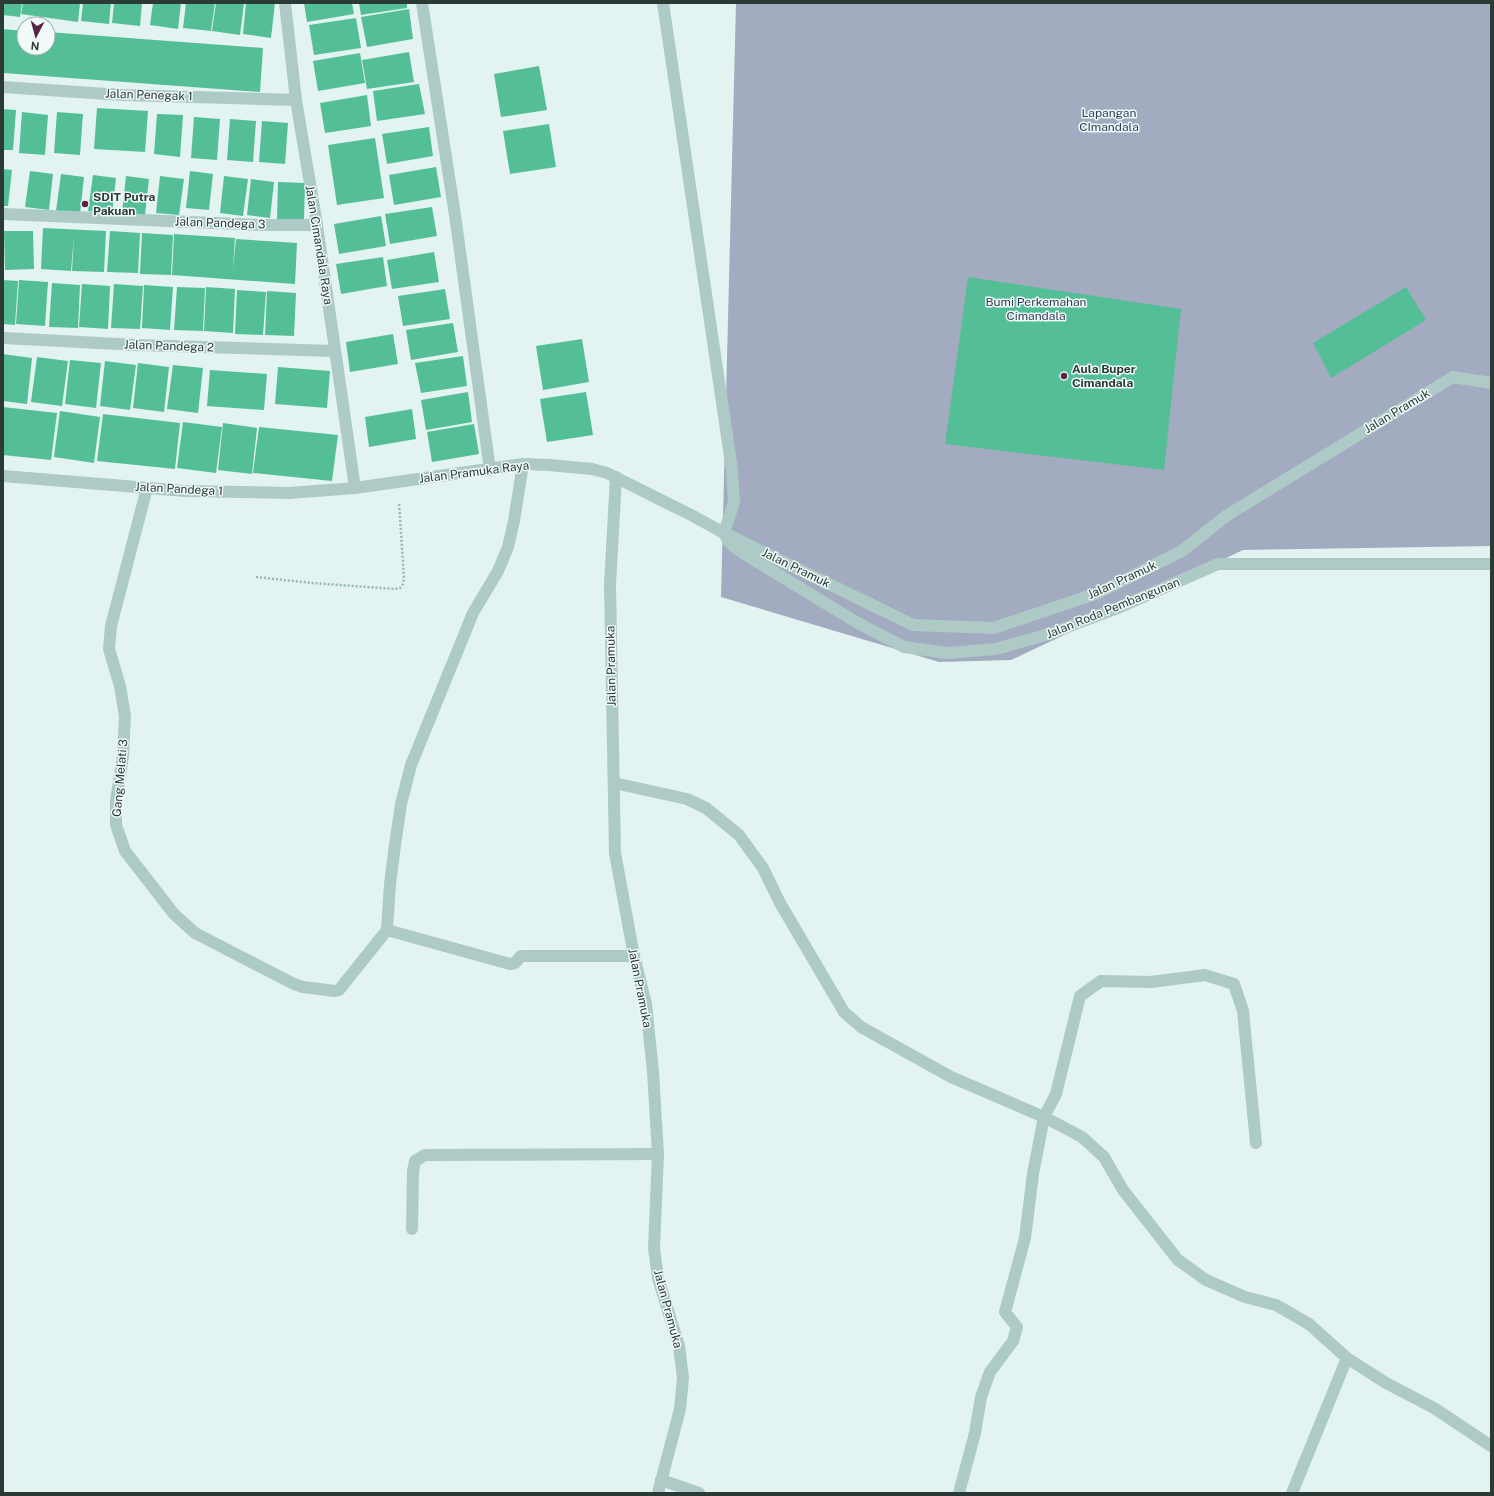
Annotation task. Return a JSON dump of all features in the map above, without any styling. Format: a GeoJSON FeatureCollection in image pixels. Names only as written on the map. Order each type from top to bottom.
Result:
{"type":"FeatureCollection","features":[{"type":"Feature","properties":{"kind":"street","name":"Jalan Cimandala Raya"},"geometry":{"type":"LineString","coordinates":[[285,3],[296,100],[317,225],[355,488]]}},
{"type":"Feature","properties":{"kind":"street"},"geometry":{"type":"LineString","coordinates":[[422,3],[455,215],[490,470]]}},
{"type":"Feature","properties":{"kind":"street"},"geometry":{"type":"LineString","coordinates":[[663,3],[732,470],[734,502],[724,533]]}},
{"type":"Feature","properties":{"kind":"street","name":"Jalan Penegak 1"},"geometry":{"type":"LineString","coordinates":[[3,87],[122,95],[296,100]]}},
{"type":"Feature","properties":{"kind":"street","name":"Jalan Pandega 3"},"geometry":{"type":"LineString","coordinates":[[3,214],[261,225],[317,225]]}},
{"type":"Feature","properties":{"kind":"street","name":"Jalan Pandega 2"},"geometry":{"type":"LineString","coordinates":[[3,338],[138,345],[335,351]]}},
{"type":"Feature","properties":{"kind":"street","name":"Jalan Pramuk"},"geometry":{"type":"LineString","coordinates":[[724,533],[913,626],[994,628],[1098,593],[1182,551],[1226,516],[1453,377],[1491,383]]}},
{"type":"Feature","properties":{"kind":"street"},"geometry":{"type":"LineString","coordinates":[[523,464],[514,521],[508,547],[498,571],[473,613],[411,765],[401,804],[395,845],[390,884],[387,930],[510,964],[514,963],[521,956],[634,956]]}},
{"type":"Feature","properties":{"kind":"street","name":"Jalan Pramuka Raya"},"geometry":{"type":"LineString","coordinates":[[355,488],[490,470],[523,464],[592,469],[616,477]]}},
{"type":"Feature","properties":{"kind":"street","name":"Jalan Pandega 1"},"geometry":{"type":"LineString","coordinates":[[3,476],[184,491],[289,493],[355,488]]}},
{"type":"Feature","properties":{"kind":"street","name":"Jalan Roda Pembangunan"},"geometry":{"type":"LineString","coordinates":[[616,477],[724,533],[729,542],[738,550],[856,622],[904,648],[948,653],[996,649],[1049,634],[1118,608],[1218,564],[1491,564]]}},
{"type":"Feature","properties":{"kind":"street","name":"Jalan Pramuka"},"geometry":{"type":"LineString","coordinates":[[616,477],[610,585],[616,853],[634,956],[646,1004],[653,1072],[658,1154],[654,1248],[658,1278],[679,1346],[683,1378],[680,1409],[658,1493]]}},
{"type":"Feature","properties":{"kind":"street","name":"Gang Melati 3"},"geometry":{"type":"LineString","coordinates":[[147,488],[111,626],[109,649],[120,686],[125,716],[123,756],[116,801],[116,826],[125,851],[174,914],[195,933],[294,984],[303,987],[335,991],[339,990],[387,930]]}},
{"type":"Feature","properties":{"kind":"street"},"geometry":{"type":"LineString","coordinates":[[614,784],[687,798],[706,808],[739,835],[763,868],[780,903],[844,1012],[862,1027],[950,1077],[1044,1118],[1082,1137],[1104,1157],[1123,1190],[1178,1260],[1206,1280],[1245,1297],[1276,1305],[1309,1324],[1347,1358],[1386,1383],[1434,1408],[1491,1446]]}},
{"type":"Feature","properties":{"kind":"street"},"geometry":{"type":"LineString","coordinates":[[959,1493],[975,1433],[981,1397],[990,1372],[1013,1341],[1017,1326],[1004,1312],[1026,1238],[1033,1174],[1044,1118],[1056,1094],[1080,996],[1101,981],[1151,982],[1206,975],[1234,984],[1243,1011],[1256,1143]]}},
{"type":"Feature","properties":{"kind":"street"},"geometry":{"type":"LineString","coordinates":[[412,1229],[412,1171],[415,1161],[424,1155],[658,1154]]}},
{"type":"Feature","properties":{"kind":"street"},"geometry":{"type":"LineString","coordinates":[[1292,1493],[1347,1358]]}},
{"type":"Feature","properties":{"kind":"street"},"geometry":{"type":"LineString","coordinates":[[661,1480],[699,1493]]}},
{"type":"Feature","properties":{"kind":"path"},"geometry":{"type":"LineString","coordinates":[[256,577],[312,583],[395,589],[400,588],[403,584],[404,578],[398,482]]}},
{"type":"Feature","properties":{"kind":"green space","name":"Bumi Perkemahan Cimandala"},"geometry":{"type":"Polygon","coordinates":[[[736,3],[1491,3],[1491,546],[1243,550],[1011,660],[939,662],[721,597],[736,3]]]}},
{"type":"Feature","properties":{"kind":"building"},"geometry":{"type":"Polygon","coordinates":[[[3,3],[22,3],[20,16],[3,15],[3,3]]]}},
{"type":"Feature","properties":{"kind":"building"},"geometry":{"type":"Polygon","coordinates":[[[23,3],[80,3],[78,22],[56,19],[56,16],[21,14],[23,3]]]}},
{"type":"Feature","properties":{"kind":"building"},"geometry":{"type":"Polygon","coordinates":[[[83,3],[111,3],[109,24],[81,21],[83,3]]]}},
{"type":"Feature","properties":{"kind":"building"},"geometry":{"type":"Polygon","coordinates":[[[114,3],[142,3],[140,26],[112,23],[114,3]]]}},
{"type":"Feature","properties":{"kind":"building"},"geometry":{"type":"Polygon","coordinates":[[[153,3],[181,3],[178,29],[150,25],[153,3]]]}},
{"type":"Feature","properties":{"kind":"building"},"geometry":{"type":"Polygon","coordinates":[[[186,3],[215,3],[211,31],[183,28],[186,3]]]}},
{"type":"Feature","properties":{"kind":"building"},"geometry":{"type":"Polygon","coordinates":[[[216,3],[244,3],[240,35],[212,31],[216,3]]]}},
{"type":"Feature","properties":{"kind":"building"},"geometry":{"type":"Polygon","coordinates":[[[246,3],[275,3],[271,38],[243,34],[246,3]]]}},
{"type":"Feature","properties":{"kind":"building"},"geometry":{"type":"Polygon","coordinates":[[[304,3],[352,3],[354,14],[307,22],[304,3]]]}},
{"type":"Feature","properties":{"kind":"building"},"geometry":{"type":"Polygon","coordinates":[[[359,3],[407,3],[407,8],[361,15],[359,3]]]}},
{"type":"Feature","properties":{"kind":"building"},"geometry":{"type":"Polygon","coordinates":[[[409,9],[413,39],[367,47],[361,17],[409,9]]]}},
{"type":"Feature","properties":{"kind":"building"},"geometry":{"type":"Polygon","coordinates":[[[356,18],[361,48],[314,55],[309,25],[356,18]]]}},
{"type":"Feature","properties":{"kind":"building"},"geometry":{"type":"Polygon","coordinates":[[[3,29],[16,30],[16,56],[56,56],[56,33],[263,48],[260,92],[3,73],[3,29]]]}},
{"type":"Feature","properties":{"kind":"building"},"geometry":{"type":"Polygon","coordinates":[[[409,52],[414,82],[367,89],[362,60],[409,52]]]}},
{"type":"Feature","properties":{"kind":"building"},"geometry":{"type":"Polygon","coordinates":[[[360,53],[365,83],[318,91],[313,61],[360,53]]]}},
{"type":"Feature","properties":{"kind":"building"},"geometry":{"type":"Polygon","coordinates":[[[539,66],[547,110],[501,117],[494,74],[539,66]]]}},
{"type":"Feature","properties":{"kind":"building"},"geometry":{"type":"Polygon","coordinates":[[[419,84],[425,114],[377,121],[373,91],[419,84]]]}},
{"type":"Feature","properties":{"kind":"building"},"geometry":{"type":"Polygon","coordinates":[[[367,95],[371,126],[325,133],[320,103],[367,95]]]}},
{"type":"Feature","properties":{"kind":"building"},"geometry":{"type":"Polygon","coordinates":[[[97,108],[148,111],[145,152],[94,149],[97,108]]]}},
{"type":"Feature","properties":{"kind":"building"},"geometry":{"type":"Polygon","coordinates":[[[3,109],[16,110],[13,150],[3,150],[3,109]]]}},
{"type":"Feature","properties":{"kind":"building"},"geometry":{"type":"Polygon","coordinates":[[[22,112],[48,115],[45,155],[19,153],[22,112]]]}},
{"type":"Feature","properties":{"kind":"building"},"geometry":{"type":"Polygon","coordinates":[[[57,112],[83,114],[80,155],[54,153],[57,112]]]}},
{"type":"Feature","properties":{"kind":"building"},"geometry":{"type":"Polygon","coordinates":[[[157,114],[183,115],[180,157],[154,154],[157,114]]]}},
{"type":"Feature","properties":{"kind":"building"},"geometry":{"type":"Polygon","coordinates":[[[194,117],[220,119],[217,160],[191,158],[194,117]]]}},
{"type":"Feature","properties":{"kind":"building"},"geometry":{"type":"Polygon","coordinates":[[[230,119],[256,121],[253,162],[227,160],[230,119]]]}},
{"type":"Feature","properties":{"kind":"building"},"geometry":{"type":"Polygon","coordinates":[[[262,121],[288,123],[285,164],[259,162],[262,121]]]}},
{"type":"Feature","properties":{"kind":"building"},"geometry":{"type":"Polygon","coordinates":[[[549,124],[556,167],[510,174],[503,131],[549,124]]]}},
{"type":"Feature","properties":{"kind":"building"},"geometry":{"type":"Polygon","coordinates":[[[429,127],[433,156],[387,164],[382,134],[429,127]]]}},
{"type":"Feature","properties":{"kind":"building"},"geometry":{"type":"Polygon","coordinates":[[[375,138],[384,198],[337,205],[328,145],[375,138]]]}},
{"type":"Feature","properties":{"kind":"building"},"geometry":{"type":"Polygon","coordinates":[[[436,167],[441,197],[394,205],[389,175],[436,167]]]}},
{"type":"Feature","properties":{"kind":"building"},"geometry":{"type":"Polygon","coordinates":[[[3,169],[12,170],[8,206],[3,206],[3,169]]]}},
{"type":"Feature","properties":{"kind":"building"},"geometry":{"type":"Polygon","coordinates":[[[30,171],[53,174],[49,210],[25,207],[30,171]]]}},
{"type":"Feature","properties":{"kind":"building"},"geometry":{"type":"Polygon","coordinates":[[[190,171],[213,174],[209,210],[186,208],[190,171]]]}},
{"type":"Feature","properties":{"kind":"building"},"geometry":{"type":"Polygon","coordinates":[[[61,174],[84,177],[80,214],[56,211],[61,174]]]}},
{"type":"Feature","properties":{"kind":"building"},"geometry":{"type":"Polygon","coordinates":[[[93,175],[116,178],[112,214],[88,211],[93,175]]]}},
{"type":"Feature","properties":{"kind":"building"},"geometry":{"type":"Polygon","coordinates":[[[126,176],[149,179],[145,215],[122,213],[126,176]]]}},
{"type":"Feature","properties":{"kind":"building"},"geometry":{"type":"Polygon","coordinates":[[[160,176],[184,179],[179,215],[156,213],[160,176]]]}},
{"type":"Feature","properties":{"kind":"building"},"geometry":{"type":"Polygon","coordinates":[[[224,176],[248,179],[243,216],[220,213],[224,176]]]}},
{"type":"Feature","properties":{"kind":"building"},"geometry":{"type":"Polygon","coordinates":[[[251,179],[274,182],[270,218],[247,215],[251,179]]]}},
{"type":"Feature","properties":{"kind":"building"},"geometry":{"type":"Polygon","coordinates":[[[278,182],[305,183],[304,220],[277,219],[278,182]]]}},
{"type":"Feature","properties":{"kind":"building"},"geometry":{"type":"Polygon","coordinates":[[[432,207],[437,236],[390,244],[385,214],[432,207]]]}},
{"type":"Feature","properties":{"kind":"building"},"geometry":{"type":"Polygon","coordinates":[[[381,216],[386,246],[339,254],[334,224],[381,216]]]}},
{"type":"Feature","properties":{"kind":"building"},"geometry":{"type":"Polygon","coordinates":[[[43,228],[106,231],[104,272],[72,271],[74,235],[71,271],[41,269],[43,228]]]}},
{"type":"Feature","properties":{"kind":"building"},"geometry":{"type":"Polygon","coordinates":[[[4,231],[33,231],[34,269],[5,270],[4,231]]]}},
{"type":"Feature","properties":{"kind":"building"},"geometry":{"type":"Polygon","coordinates":[[[110,231],[140,233],[138,273],[107,272],[110,231]]]}},
{"type":"Feature","properties":{"kind":"building"},"geometry":{"type":"Polygon","coordinates":[[[142,233],[173,235],[171,275],[140,274],[142,233]]]}},
{"type":"Feature","properties":{"kind":"building"},"geometry":{"type":"Polygon","coordinates":[[[174,234],[235,238],[233,269],[236,239],[297,243],[295,284],[172,275],[174,234]]]}},
{"type":"Feature","properties":{"kind":"building"},"geometry":{"type":"Polygon","coordinates":[[[434,252],[439,282],[392,289],[387,260],[434,252]]]}},
{"type":"Feature","properties":{"kind":"building"},"geometry":{"type":"Polygon","coordinates":[[[383,257],[387,286],[341,294],[336,264],[383,257]]]}},
{"type":"Feature","properties":{"kind":"building","name":"Aula Buper Cimandala"},"geometry":{"type":"Polygon","coordinates":[[[968,277],[1181,309],[1164,470],[945,444],[968,277]]]}},
{"type":"Feature","properties":{"kind":"building"},"geometry":{"type":"Polygon","coordinates":[[[3,280],[18,281],[15,325],[3,324],[3,280]]]}},
{"type":"Feature","properties":{"kind":"building"},"geometry":{"type":"Polygon","coordinates":[[[19,280],[48,282],[45,326],[16,324],[19,280]]]}},
{"type":"Feature","properties":{"kind":"building"},"geometry":{"type":"Polygon","coordinates":[[[52,283],[80,285],[78,328],[49,327],[52,283]]]}},
{"type":"Feature","properties":{"kind":"building"},"geometry":{"type":"Polygon","coordinates":[[[82,284],[110,286],[108,329],[79,327],[82,284]]]}},
{"type":"Feature","properties":{"kind":"building"},"geometry":{"type":"Polygon","coordinates":[[[114,284],[143,286],[140,329],[111,328],[114,284]]]}},
{"type":"Feature","properties":{"kind":"building"},"geometry":{"type":"Polygon","coordinates":[[[144,285],[173,287],[170,330],[142,328],[144,285]]]}},
{"type":"Feature","properties":{"kind":"building"},"geometry":{"type":"Polygon","coordinates":[[[177,287],[205,288],[203,331],[174,330],[177,287]]]}},
{"type":"Feature","properties":{"kind":"building"},"geometry":{"type":"Polygon","coordinates":[[[206,287],[235,289],[233,333],[204,331],[206,287]]]}},
{"type":"Feature","properties":{"kind":"building"},"geometry":{"type":"Polygon","coordinates":[[[1406,287],[1426,320],[1331,378],[1313,343],[1406,287]]]}},
{"type":"Feature","properties":{"kind":"building"},"geometry":{"type":"Polygon","coordinates":[[[445,289],[450,319],[403,326],[398,296],[445,289]]]}},
{"type":"Feature","properties":{"kind":"building"},"geometry":{"type":"Polygon","coordinates":[[[237,290],[266,292],[263,335],[235,334],[237,290]]]}},
{"type":"Feature","properties":{"kind":"building"},"geometry":{"type":"Polygon","coordinates":[[[267,291],[296,293],[294,336],[265,335],[267,291]]]}},
{"type":"Feature","properties":{"kind":"building"},"geometry":{"type":"Polygon","coordinates":[[[453,323],[458,352],[411,360],[406,330],[453,323]]]}},
{"type":"Feature","properties":{"kind":"building"},"geometry":{"type":"Polygon","coordinates":[[[393,334],[398,364],[350,372],[346,342],[393,334]]]}},
{"type":"Feature","properties":{"kind":"building"},"geometry":{"type":"Polygon","coordinates":[[[582,339],[589,382],[543,390],[536,346],[582,339]]]}},
{"type":"Feature","properties":{"kind":"building"},"geometry":{"type":"Polygon","coordinates":[[[3,354],[32,358],[27,404],[3,401],[3,354]]]}},
{"type":"Feature","properties":{"kind":"building"},"geometry":{"type":"Polygon","coordinates":[[[463,356],[467,386],[421,393],[415,363],[463,356]]]}},
{"type":"Feature","properties":{"kind":"building"},"geometry":{"type":"Polygon","coordinates":[[[37,357],[68,361],[62,406],[31,402],[37,357]]]}},
{"type":"Feature","properties":{"kind":"building"},"geometry":{"type":"Polygon","coordinates":[[[70,360],[101,363],[96,408],[65,404],[70,360]]]}},
{"type":"Feature","properties":{"kind":"building"},"geometry":{"type":"Polygon","coordinates":[[[105,361],[136,365],[130,410],[100,406],[105,361]]]}},
{"type":"Feature","properties":{"kind":"building"},"geometry":{"type":"Polygon","coordinates":[[[138,363],[169,367],[164,412],[133,408],[138,363]]]}},
{"type":"Feature","properties":{"kind":"building"},"geometry":{"type":"Polygon","coordinates":[[[173,365],[203,368],[198,413],[167,409],[173,365]]]}},
{"type":"Feature","properties":{"kind":"building"},"geometry":{"type":"Polygon","coordinates":[[[278,367],[330,371],[327,408],[275,404],[278,367]]]}},
{"type":"Feature","properties":{"kind":"building"},"geometry":{"type":"Polygon","coordinates":[[[210,370],[267,374],[264,410],[207,406],[210,370]]]}},
{"type":"Feature","properties":{"kind":"building"},"geometry":{"type":"Polygon","coordinates":[[[468,392],[472,422],[426,430],[421,400],[468,392]]]}},
{"type":"Feature","properties":{"kind":"building"},"geometry":{"type":"Polygon","coordinates":[[[586,392],[593,435],[547,442],[540,399],[586,392]]]}},
{"type":"Feature","properties":{"kind":"building"},"geometry":{"type":"Polygon","coordinates":[[[3,407],[57,413],[51,460],[3,455],[3,407]]]}},
{"type":"Feature","properties":{"kind":"building"},"geometry":{"type":"Polygon","coordinates":[[[412,409],[416,439],[369,447],[365,417],[412,409]]]}},
{"type":"Feature","properties":{"kind":"building"},"geometry":{"type":"Polygon","coordinates":[[[60,411],[100,417],[94,463],[54,457],[60,411]]]}},
{"type":"Feature","properties":{"kind":"building"},"geometry":{"type":"Polygon","coordinates":[[[103,414],[180,423],[175,469],[97,461],[103,414]]]}},
{"type":"Feature","properties":{"kind":"building"},"geometry":{"type":"Polygon","coordinates":[[[183,422],[222,427],[216,473],[177,468],[183,422]]]}},
{"type":"Feature","properties":{"kind":"building"},"geometry":{"type":"Polygon","coordinates":[[[223,423],[257,428],[252,474],[218,470],[223,423]]]}},
{"type":"Feature","properties":{"kind":"building"},"geometry":{"type":"Polygon","coordinates":[[[474,424],[479,454],[432,462],[427,432],[474,424]]]}},
{"type":"Feature","properties":{"kind":"building"},"geometry":{"type":"Polygon","coordinates":[[[259,427],[338,435],[332,481],[253,473],[259,427]]]}},
{"type":"Feature","properties":{"kind":"place","name":"SDIT Putra Pakuan"},"geometry":{"type":"Point","coordinates":[85,204]}},
{"type":"Feature","properties":{"kind":"place","name":"Aula Buper Cimandala"},"geometry":{"type":"Point","coordinates":[1064,376]}},
{"type":"Feature","properties":{"kind":"park label","name":"Lapangan CImandala"},"geometry":{"type":"Point","coordinates":[1109,120]}}]}
